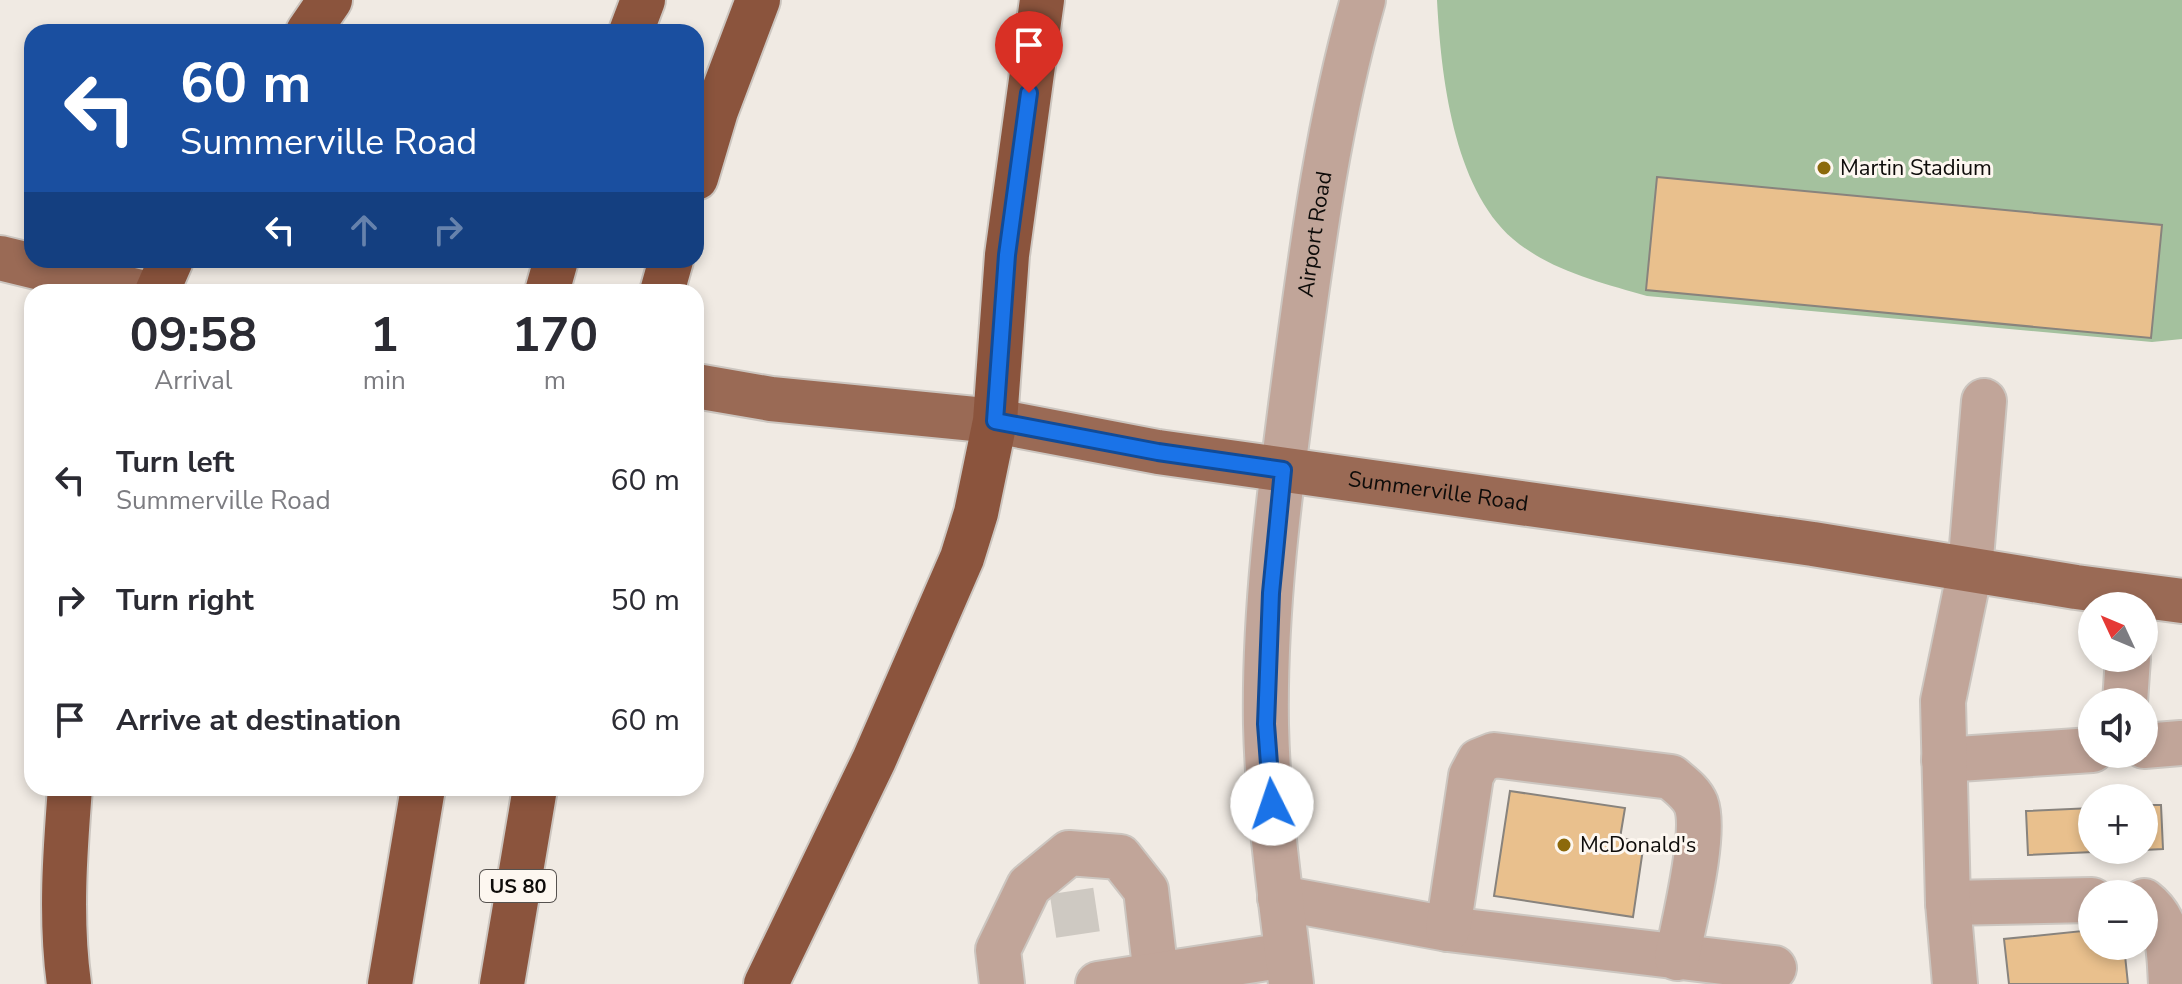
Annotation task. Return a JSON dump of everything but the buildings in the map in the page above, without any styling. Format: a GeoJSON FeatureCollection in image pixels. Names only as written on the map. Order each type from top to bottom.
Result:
{"type":"FeatureCollection","features":[{"type":"Feature","properties":{"kind":"highway"},"geometry":{"type":"LineString","coordinates":[[314,24],[330,0]]}},
{"type":"Feature","properties":{"kind":"highway"},"geometry":{"type":"LineString","coordinates":[[634,24],[643,0]]}},
{"type":"Feature","properties":{"kind":"highway"},"geometry":{"type":"LineString","coordinates":[[704,151],[758,0]]}},
{"type":"Feature","properties":{"kind":"highway"},"geometry":{"type":"LineString","coordinates":[[766,984],[874,760],[962,558],[976,513],[995,421],[1007,255],[1042,0]]}},
{"type":"Feature","properties":{"kind":"highway"},"geometry":{"type":"LineString","coordinates":[[69,796],[65,957],[69,984]]}},
{"type":"Feature","properties":{"kind":"highway"},"geometry":{"type":"LineString","coordinates":[[390,984],[422,796]]}},
{"type":"Feature","properties":{"kind":"highway","name":"US 80"},"geometry":{"type":"LineString","coordinates":[[502,984],[534,796]]}},
{"type":"Feature","properties":{"kind":"main road"},"geometry":{"type":"LineString","coordinates":[[0,258],[24,264]]}},
{"type":"Feature","properties":{"kind":"main road"},"geometry":{"type":"LineString","coordinates":[[41,268],[107,284]]}},
{"type":"Feature","properties":{"kind":"main road","name":"Summerville Road"},"geometry":{"type":"LineString","coordinates":[[704,387],[771,399],[995,421],[1158,452],[1813,544],[2089,592]]}},
{"type":"Feature","properties":{"kind":"main road","name":"Summerville Road"},"geometry":{"type":"LineString","coordinates":[[2158,601],[2182,601]]}},
{"type":"Feature","properties":{"kind":"street","name":"Airport Road"},"geometry":{"type":"LineString","coordinates":[[1289,969],[1266,724],[1271,593],[1283,470],[1318,198],[1343,68],[1363,0]]}},
{"type":"Feature","properties":{"kind":"street"},"geometry":{"type":"LineString","coordinates":[[1955,984],[1948,903],[1943,701],[1970,570],[1984,401]]}},
{"type":"Feature","properties":{"kind":"street"},"geometry":{"type":"LineString","coordinates":[[2158,745],[2181,743]]}},
{"type":"Feature","properties":{"kind":"street"},"geometry":{"type":"LineString","coordinates":[[1944,760],[2078,751]]}},
{"type":"Feature","properties":{"kind":"street"},"geometry":{"type":"LineString","coordinates":[[1448,929],[1471,776],[1479,761],[1494,755],[1671,777],[1689,792],[1697,806],[1698,842],[1677,958]]}},
{"type":"Feature","properties":{"kind":"street"},"geometry":{"type":"LineString","coordinates":[[1002,984],[998,950],[1032,919],[1029,886],[1069,853],[1120,857],[1146,890],[1130,904],[1156,980]]}},
{"type":"Feature","properties":{"kind":"street"},"geometry":{"type":"LineString","coordinates":[[1280,898],[1448,929],[1774,968]]}},
{"type":"Feature","properties":{"kind":"street"},"geometry":{"type":"LineString","coordinates":[[1948,903],[2078,900]]}},
{"type":"Feature","properties":{"kind":"street"},"geometry":{"type":"LineString","coordinates":[[2158,913],[2167,933],[2171,984]]}},
{"type":"Feature","properties":{"kind":"street"},"geometry":{"type":"LineString","coordinates":[[1098,984],[1289,969]]}},
{"type":"Feature","properties":{"kind":"green space","name":"Martin Stadium"},"geometry":{"type":"Polygon","coordinates":[[[1437,0],[2182,0],[2182,339],[2152,342],[1647,296],[1559,267],[1513,239],[1493,217],[1476,190],[1454,128],[1447,95],[1437,0]]]}},
{"type":"Feature","properties":{"kind":"tunnel"},"geometry":{"type":"LineString","coordinates":[[1053,916],[1113,907]]}},
{"type":"Feature","properties":{"kind":"place","name":"Martin Stadium"},"geometry":{"type":"Point","coordinates":[1824,168]}},
{"type":"Feature","properties":{"kind":"place","name":"McDonald's"},"geometry":{"type":"Point","coordinates":[1564,845]}},
{"type":"Feature","properties":{"kind":"route"},"geometry":{"type":"LineString","coordinates":[[1029,93],[1007,255],[995,421],[1158,452],[1283,470],[1271,593],[1266,724],[1272,804]]}}]}
